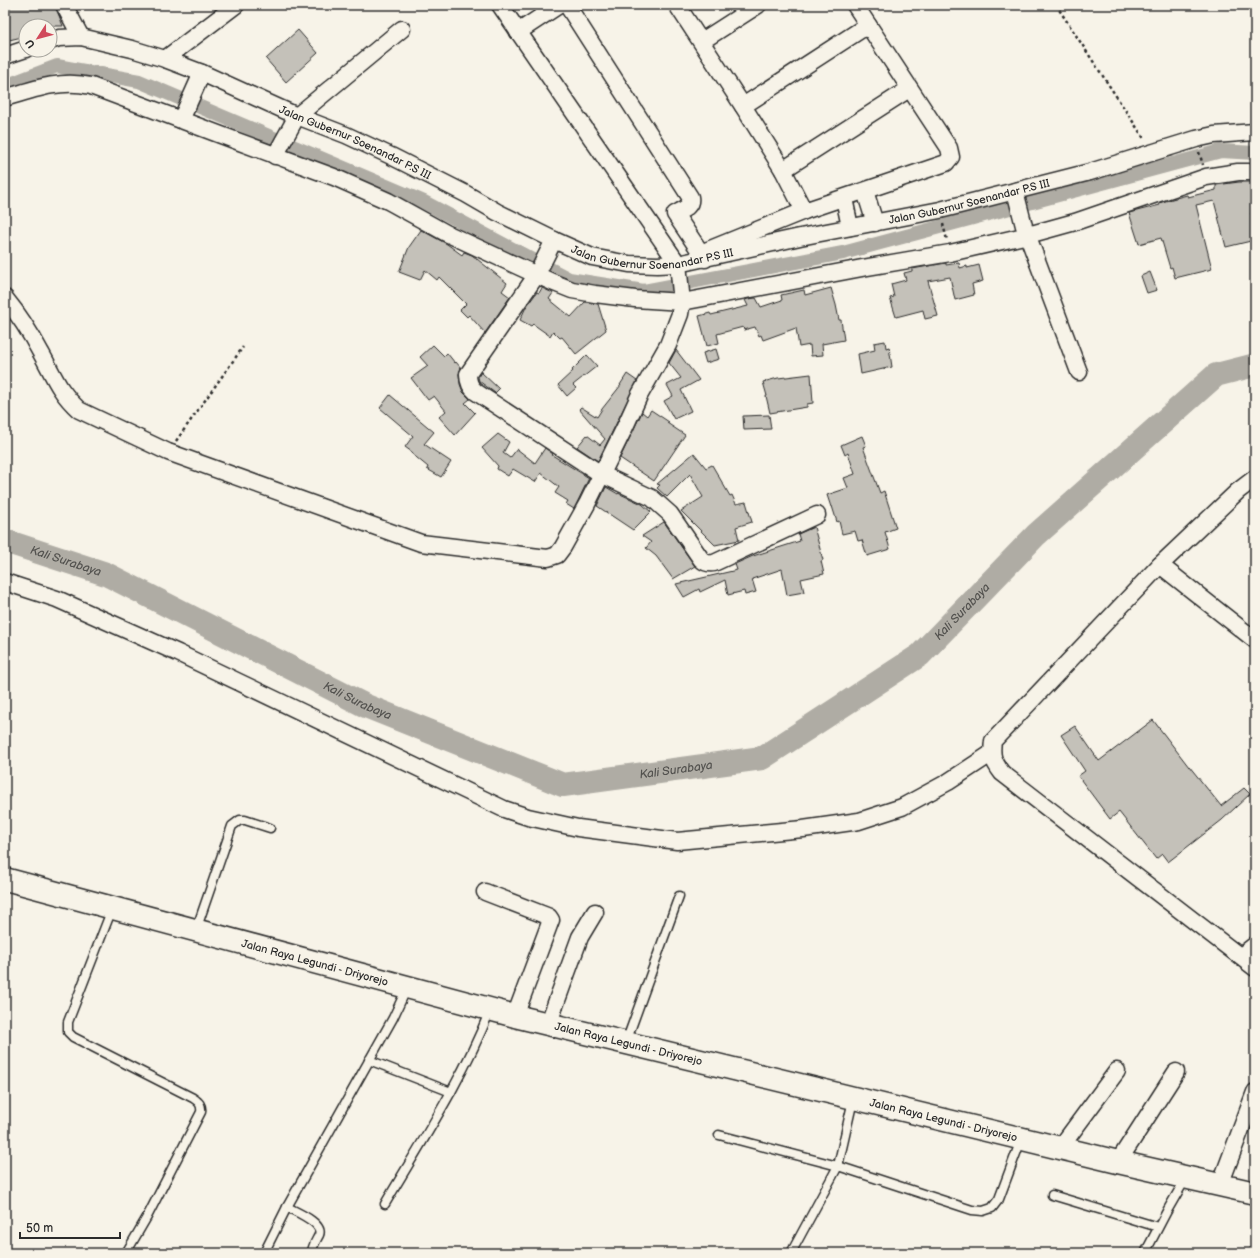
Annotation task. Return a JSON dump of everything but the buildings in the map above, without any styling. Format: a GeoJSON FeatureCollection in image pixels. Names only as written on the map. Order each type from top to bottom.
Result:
{"type":"FeatureCollection","features":[{"type":"Feature","properties":{"kind":"main road","name":"Jalan Raya Legundi - Driyorejo"},"geometry":{"type":"LineString","coordinates":[[5,879],[109,915],[196,931],[404,994],[488,1016],[515,1016],[625,1043],[852,1107],[1021,1139],[1255,1193]]}},
{"type":"Feature","properties":{"kind":"street"},"geometry":{"type":"LineString","coordinates":[[64,5],[81,37]]}},
{"type":"Feature","properties":{"kind":"street"},"geometry":{"type":"LineString","coordinates":[[164,59],[236,5]]}},
{"type":"Feature","properties":{"kind":"street"},"geometry":{"type":"LineString","coordinates":[[5,298],[29,331],[61,390],[70,402],[79,410],[168,452],[421,543],[548,558],[557,555],[587,504],[639,396],[668,345],[680,314],[681,299],[679,268],[653,227],[500,5]]}},
{"type":"Feature","properties":{"kind":"street"},"geometry":{"type":"LineString","coordinates":[[518,32],[559,5]]}},
{"type":"Feature","properties":{"kind":"street"},"geometry":{"type":"LineString","coordinates":[[567,5],[690,197],[691,201],[689,205],[653,227]]}},
{"type":"Feature","properties":{"kind":"street"},"geometry":{"type":"LineString","coordinates":[[678,5],[783,170],[804,211]]}},
{"type":"Feature","properties":{"kind":"street"},"geometry":{"type":"LineString","coordinates":[[702,41],[758,5]]}},
{"type":"Feature","properties":{"kind":"street"},"geometry":{"type":"LineString","coordinates":[[675,214],[703,256],[804,211],[946,163],[951,158],[949,148],[855,5]]}},
{"type":"Feature","properties":{"kind":"street"},"geometry":{"type":"LineString","coordinates":[[743,106],[868,24]]}},
{"type":"Feature","properties":{"kind":"street"},"geometry":{"type":"LineString","coordinates":[[277,152],[295,120],[402,29]]}},
{"type":"Feature","properties":{"kind":"street","name":"Jalan Gubernur Soenandar P.S III"},"geometry":{"type":"LineString","coordinates":[[58,38],[81,37],[132,49],[164,59],[200,78],[295,120],[346,135],[466,194],[552,245],[592,257],[679,268],[703,256],[875,222],[1016,197],[1196,139],[1214,135],[1255,132]]}},
{"type":"Feature","properties":{"kind":"street"},"geometry":{"type":"LineString","coordinates":[[5,56],[18,52]]}},
{"type":"Feature","properties":{"kind":"street"},"geometry":{"type":"LineString","coordinates":[[184,114],[200,78]]}},
{"type":"Feature","properties":{"kind":"street"},"geometry":{"type":"LineString","coordinates":[[5,98],[30,90],[62,83],[80,83],[184,114],[277,152],[388,201],[446,233],[538,272],[572,290],[634,299],[681,299],[950,253],[1026,230],[1075,222],[1206,177],[1238,172],[1255,172]]}},
{"type":"Feature","properties":{"kind":"street"},"geometry":{"type":"LineString","coordinates":[[783,170],[909,89]]}},
{"type":"Feature","properties":{"kind":"street"},"geometry":{"type":"LineString","coordinates":[[866,191],[875,222]]}},
{"type":"Feature","properties":{"kind":"street"},"geometry":{"type":"LineString","coordinates":[[1016,197],[1026,230],[1079,372]]}},
{"type":"Feature","properties":{"kind":"street"},"geometry":{"type":"LineString","coordinates":[[844,198],[850,228]]}},
{"type":"Feature","properties":{"kind":"street"},"geometry":{"type":"LineString","coordinates":[[552,245],[538,272],[468,374],[468,381],[471,387],[476,392],[601,474],[652,498],[670,514],[700,559],[709,564],[817,515]]}},
{"type":"Feature","properties":{"kind":"street"},"geometry":{"type":"LineString","coordinates":[[1255,478],[1238,491],[1160,565],[993,741],[992,753],[995,763],[1002,773],[1255,968]]}},
{"type":"Feature","properties":{"kind":"street"},"geometry":{"type":"LineString","coordinates":[[1160,565],[1255,640]]}},
{"type":"Feature","properties":{"kind":"street"},"geometry":{"type":"LineString","coordinates":[[5,582],[57,599],[178,653],[504,809],[528,817],[578,828],[677,841],[803,829],[858,821],[902,807],[948,782],[992,753]]}},
{"type":"Feature","properties":{"kind":"street"},"geometry":{"type":"LineString","coordinates":[[485,892],[547,916],[551,920],[515,1016]]}},
{"type":"Feature","properties":{"kind":"street"},"geometry":{"type":"LineString","coordinates":[[548,1024],[580,937],[595,912]]}},
{"type":"Feature","properties":{"kind":"street"},"geometry":{"type":"LineString","coordinates":[[1241,956],[1255,945]]}},
{"type":"Feature","properties":{"kind":"street"},"geometry":{"type":"LineString","coordinates":[[1060,1148],[1117,1071]]}},
{"type":"Feature","properties":{"kind":"street"},"geometry":{"type":"LineString","coordinates":[[1118,1162],[1176,1072]]}},
{"type":"Feature","properties":{"kind":"street"},"geometry":{"type":"LineString","coordinates":[[1220,1185],[1255,1092]]}},
{"type":"Feature","properties":{"kind":"lane"},"geometry":{"type":"LineString","coordinates":[[196,931],[232,826],[240,820],[245,820],[270,828]]}},
{"type":"Feature","properties":{"kind":"lane"},"geometry":{"type":"LineString","coordinates":[[625,1043],[679,896]]}},
{"type":"Feature","properties":{"kind":"lane"},"geometry":{"type":"LineString","coordinates":[[109,915],[68,1022],[70,1034],[193,1098],[199,1102],[202,1108],[147,1217],[126,1253]]}},
{"type":"Feature","properties":{"kind":"lane"},"geometry":{"type":"LineString","coordinates":[[264,1253],[287,1207],[393,1018],[404,994]]}},
{"type":"Feature","properties":{"kind":"lane"},"geometry":{"type":"LineString","coordinates":[[385,1204],[451,1092],[488,1016]]}},
{"type":"Feature","properties":{"kind":"lane"},"geometry":{"type":"LineString","coordinates":[[369,1060],[451,1092]]}},
{"type":"Feature","properties":{"kind":"lane"},"geometry":{"type":"LineString","coordinates":[[791,1253],[838,1166],[852,1107]]}},
{"type":"Feature","properties":{"kind":"lane"},"geometry":{"type":"LineString","coordinates":[[719,1135],[838,1166],[972,1210],[983,1211],[992,1208],[999,1199],[1021,1139]]}},
{"type":"Feature","properties":{"kind":"lane"},"geometry":{"type":"LineString","coordinates":[[1145,1253],[1186,1178]]}},
{"type":"Feature","properties":{"kind":"lane"},"geometry":{"type":"LineString","coordinates":[[1052,1195],[1158,1227]]}},
{"type":"Feature","properties":{"kind":"lane"},"geometry":{"type":"LineString","coordinates":[[287,1207],[315,1223],[319,1228],[320,1233],[312,1249],[312,1253]]}},
{"type":"Feature","properties":{"kind":"path"},"geometry":{"type":"LineString","coordinates":[[1056,5],[1153,152]]}},
{"type":"Feature","properties":{"kind":"path"},"geometry":{"type":"LineString","coordinates":[[1198,147],[1204,170]]}},
{"type":"Feature","properties":{"kind":"path"},"geometry":{"type":"LineString","coordinates":[[942,217],[948,244]]}},
{"type":"Feature","properties":{"kind":"path"},"geometry":{"type":"LineString","coordinates":[[168,452],[243,347]]}},
{"type":"Feature","properties":{"kind":"waterway"},"geometry":{"type":"LineString","coordinates":[[5,86],[57,66],[139,81],[424,202],[569,279],[644,291],[843,253],[1221,151],[1255,153]]}},
{"type":"Feature","properties":{"kind":"waterway","name":"Kali Surabaya"},"geometry":{"type":"LineString","coordinates":[[5,541],[106,574],[366,706],[563,785],[762,758],[920,655],[1036,535],[1216,375],[1255,365]]}}]}
